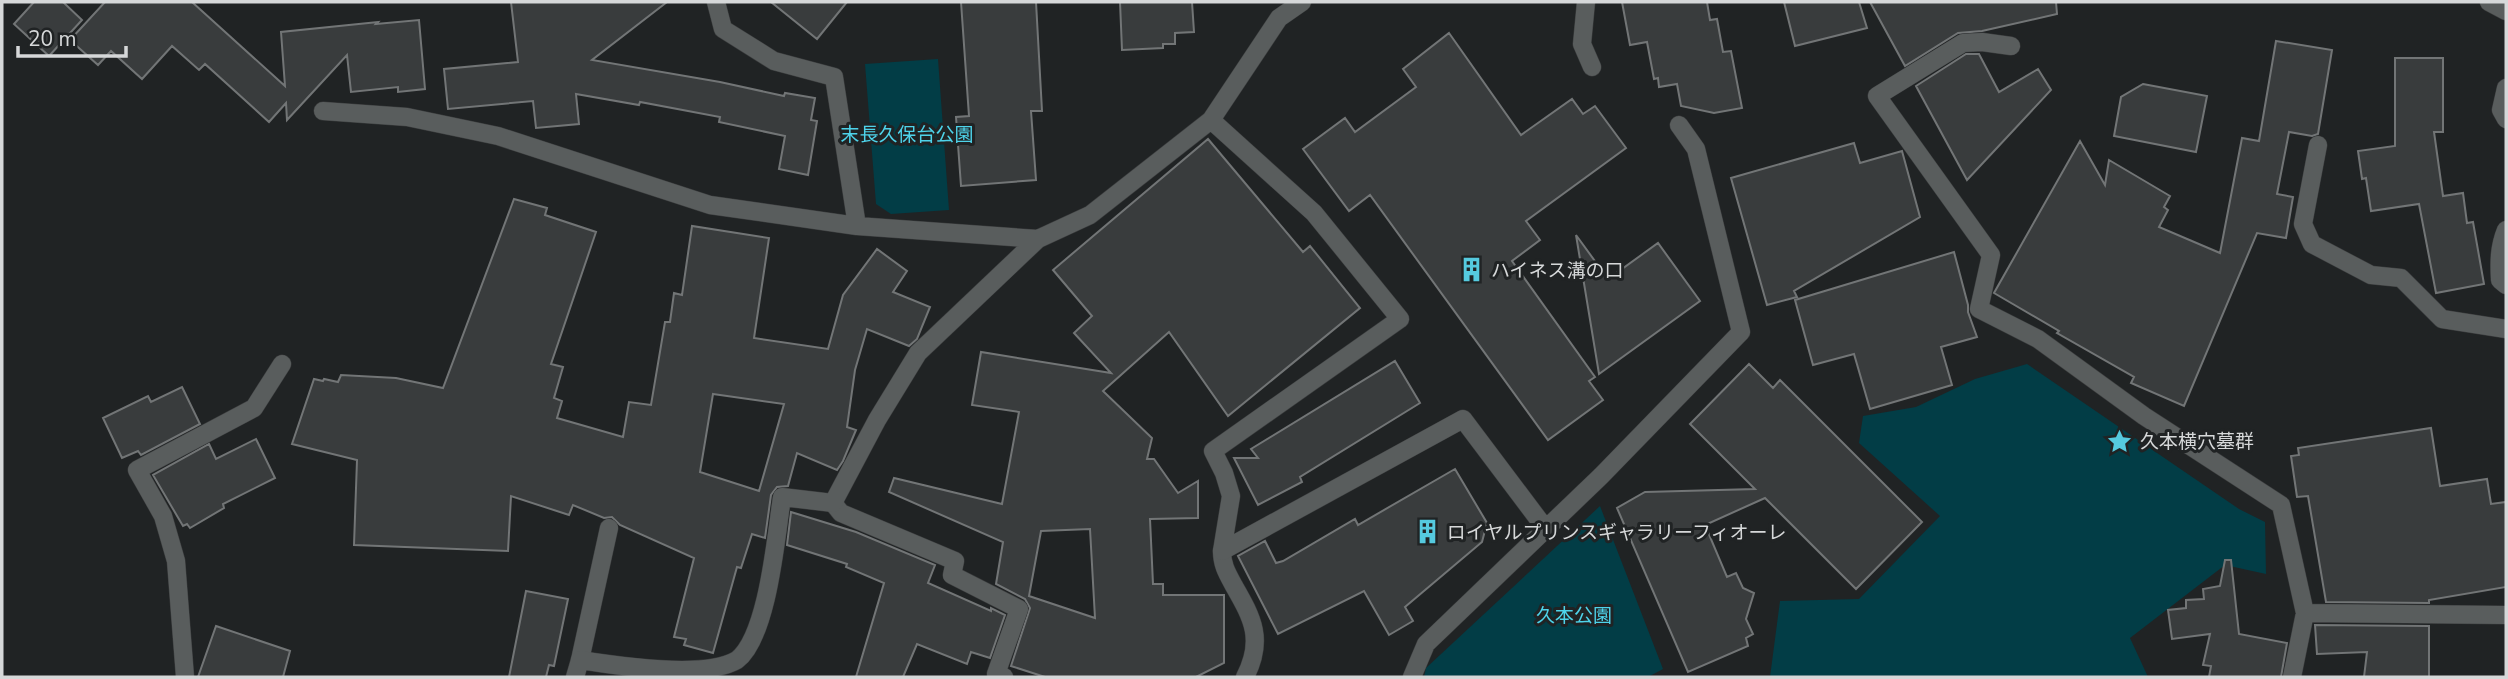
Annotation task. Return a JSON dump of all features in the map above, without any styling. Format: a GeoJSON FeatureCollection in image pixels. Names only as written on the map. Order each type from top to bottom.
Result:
{"type":"FeatureCollection","features":[{"type":"Feature","properties":{"kind":"street"},"geometry":{"type":"LineString","coordinates":[[716,2],[723,29],[774,61],[834,77],[857,226]]}},
{"type":"Feature","properties":{"kind":"street"},"geometry":{"type":"LineString","coordinates":[[833,503],[877,420],[918,352],[1038,239],[1090,215],[1211,120],[1279,18],[1302,2]]}},
{"type":"Feature","properties":{"kind":"street"},"geometry":{"type":"LineString","coordinates":[[1586,2],[1582,44],[1592,67]]}},
{"type":"Feature","properties":{"kind":"street"},"geometry":{"type":"LineString","coordinates":[[2489,2],[2506,11]]}},
{"type":"Feature","properties":{"kind":"street"},"geometry":{"type":"LineString","coordinates":[[2011,46],[1982,42],[1963,43],[1877,96],[1991,255],[1979,309],[2038,339],[2144,416],[2281,505],[2305,613],[2292,677]]}},
{"type":"Feature","properties":{"kind":"street"},"geometry":{"type":"LineString","coordinates":[[2506,88],[2501,110],[2506,119]]}},
{"type":"Feature","properties":{"kind":"street"},"geometry":{"type":"LineString","coordinates":[[323,111],[407,117],[498,136],[710,205],[857,226],[1038,239]]}},
{"type":"Feature","properties":{"kind":"street"},"geometry":{"type":"LineString","coordinates":[[1211,120],[1314,213],[1400,319],[1213,451],[1231,496],[1222,564],[1252,617],[1256,652],[1245,677]]}},
{"type":"Feature","properties":{"kind":"street"},"geometry":{"type":"LineString","coordinates":[[1412,677],[1426,643],[1601,476],[1741,331],[1696,149],[1679,125]]}},
{"type":"Feature","properties":{"kind":"street"},"geometry":{"type":"LineString","coordinates":[[2318,145],[2303,224],[2312,244],[2371,275],[2401,278],[2442,319],[2506,329]]}},
{"type":"Feature","properties":{"kind":"street"},"geometry":{"type":"LineString","coordinates":[[2506,230],[2500,244],[2499,260],[2501,280],[2506,285]]}},
{"type":"Feature","properties":{"kind":"street"},"geometry":{"type":"LineString","coordinates":[[185,677],[176,561],[163,516],[137,470],[254,408],[282,364]]}},
{"type":"Feature","properties":{"kind":"street"},"geometry":{"type":"LineString","coordinates":[[1222,551],[1463,419],[1545,528]]}},
{"type":"Feature","properties":{"kind":"street"},"geometry":{"type":"LineString","coordinates":[[609,528],[578,669],[682,673],[713,670],[737,660],[754,638],[764,605],[782,497],[833,503],[841,513],[955,561],[952,575],[1019,608],[996,674],[1004,677]]}},
{"type":"Feature","properties":{"kind":"street"},"geometry":{"type":"LineString","coordinates":[[2305,613],[2506,615]]}},
{"type":"Feature","properties":{"kind":"green space","name":"末長久保台公園"},"geometry":{"type":"Polygon","coordinates":[[[938,59],[949,210],[891,214],[876,204],[865,64],[938,59]]]}},
{"type":"Feature","properties":{"kind":"green space"},"geometry":{"type":"Polygon","coordinates":[[[2027,364],[2239,509],[2265,522],[2266,574],[2225,565],[2130,638],[2148,677],[1770,677],[1780,601],[1859,599],[1940,516],[1859,443],[1863,416],[1916,407],[1975,379],[2027,364]]]}},
{"type":"Feature","properties":{"kind":"green space","name":"久本公園"},"geometry":{"type":"Polygon","coordinates":[[[1600,506],[1663,669],[1648,677],[1424,677],[1426,668],[1600,506]]]}},
{"type":"Feature","properties":{"kind":"building"},"geometry":{"type":"Polygon","coordinates":[[[34,2],[63,2],[82,20],[49,56],[14,24],[34,2]]]}},
{"type":"Feature","properties":{"kind":"building"},"geometry":{"type":"Polygon","coordinates":[[[105,2],[192,2],[285,86],[281,32],[419,20],[425,89],[398,92],[398,87],[351,92],[347,55],[287,120],[286,103],[269,122],[205,64],[199,70],[172,46],[142,79],[111,51],[98,65],[70,40],[105,2]]]}},
{"type":"Feature","properties":{"kind":"building"},"geometry":{"type":"Polygon","coordinates":[[[511,2],[667,2],[592,60],[784,96],[785,93],[815,98],[811,120],[817,121],[808,175],[779,169],[785,136],[719,122],[720,117],[640,102],[639,105],[576,94],[579,124],[536,128],[533,101],[448,109],[444,69],[518,62],[511,2]]]}},
{"type":"Feature","properties":{"kind":"building"},"geometry":{"type":"Polygon","coordinates":[[[771,2],[847,2],[817,39],[771,2]]]}},
{"type":"Feature","properties":{"kind":"building"},"geometry":{"type":"Polygon","coordinates":[[[961,2],[1036,2],[1042,111],[1031,111],[1036,180],[961,186],[956,117],[969,116],[961,2]]]}},
{"type":"Feature","properties":{"kind":"building"},"geometry":{"type":"Polygon","coordinates":[[[1120,2],[1192,2],[1194,32],[1175,33],[1175,44],[1163,44],[1163,48],[1122,50],[1120,2]]]}},
{"type":"Feature","properties":{"kind":"building"},"geometry":{"type":"Polygon","coordinates":[[[1622,2],[1707,2],[1710,20],[1717,19],[1723,52],[1731,51],[1742,108],[1714,113],[1681,106],[1677,84],[1659,87],[1658,78],[1654,79],[1647,42],[1630,45],[1622,2]]]}},
{"type":"Feature","properties":{"kind":"building"},"geometry":{"type":"Polygon","coordinates":[[[1784,2],[1859,2],[1867,28],[1795,46],[1784,2]]]}},
{"type":"Feature","properties":{"kind":"building"},"geometry":{"type":"Polygon","coordinates":[[[1870,2],[2056,2],[2057,14],[1982,31],[1958,33],[1905,66],[1870,2]]]}},
{"type":"Feature","properties":{"kind":"building","name":"ハイネス溝の口"},"geometry":{"type":"Polygon","coordinates":[[[1449,33],[1521,135],[1572,99],[1583,114],[1595,106],[1626,148],[1526,221],[1540,240],[1512,261],[1595,377],[1589,381],[1603,400],[1548,440],[1370,195],[1349,211],[1303,149],[1345,118],[1355,132],[1416,87],[1403,69],[1449,33]]]}},
{"type":"Feature","properties":{"kind":"building"},"geometry":{"type":"Polygon","coordinates":[[[2276,41],[2332,50],[2318,134],[2312,136],[2289,132],[2277,194],[2293,197],[2286,238],[2257,233],[2184,406],[2131,383],[2134,377],[1994,293],[2080,141],[2105,185],[2109,160],[2170,196],[2164,207],[2168,210],[2159,227],[2220,253],[2242,138],[2259,141],[2276,41]]]}},
{"type":"Feature","properties":{"kind":"building"},"geometry":{"type":"Polygon","coordinates":[[[1966,54],[1979,54],[1999,92],[2038,69],[2051,90],[1967,180],[1916,86],[1966,54]]]}},
{"type":"Feature","properties":{"kind":"building"},"geometry":{"type":"Polygon","coordinates":[[[2395,58],[2443,58],[2443,132],[2434,132],[2443,196],[2463,193],[2467,223],[2473,222],[2484,284],[2436,293],[2419,204],[2371,211],[2366,178],[2362,179],[2358,151],[2395,146],[2395,58]]]}},
{"type":"Feature","properties":{"kind":"building"},"geometry":{"type":"Polygon","coordinates":[[[2143,84],[2207,96],[2196,152],[2114,136],[2121,97],[2143,84]]]}},
{"type":"Feature","properties":{"kind":"building"},"geometry":{"type":"Polygon","coordinates":[[[1208,139],[1303,252],[1310,246],[1360,308],[1228,416],[1169,332],[1103,391],[1152,438],[1147,459],[1154,459],[1178,493],[1198,481],[1198,518],[1150,519],[1153,584],[1163,584],[1163,595],[1224,595],[1224,663],[1196,677],[1045,677],[1011,666],[1030,608],[1025,599],[996,584],[1003,542],[889,492],[894,478],[1002,504],[1019,412],[972,405],[981,352],[1111,373],[1074,333],[1092,316],[1053,270],[1208,139]],[[1090,529],[1041,531],[1029,596],[1095,618],[1090,529]]]}},
{"type":"Feature","properties":{"kind":"building"},"geometry":{"type":"Polygon","coordinates":[[[1854,143],[1860,163],[1902,151],[1920,217],[1794,291],[1797,297],[1767,305],[1731,178],[1854,143]]]}},
{"type":"Feature","properties":{"kind":"building"},"geometry":{"type":"Polygon","coordinates":[[[514,199],[547,208],[545,215],[596,232],[551,364],[563,367],[554,398],[562,401],[557,418],[623,437],[629,402],[651,405],[665,322],[670,322],[674,293],[682,295],[692,226],[769,238],[754,338],[828,349],[843,295],[877,249],[907,271],[893,292],[930,307],[917,339],[909,346],[867,329],[855,370],[847,427],[856,430],[843,461],[837,470],[797,453],[788,486],[777,487],[771,495],[765,538],[752,534],[741,568],[737,567],[713,653],[684,645],[686,639],[674,637],[694,558],[620,525],[612,517],[604,518],[573,505],[569,515],[511,496],[508,551],[354,545],[357,460],[292,444],[314,379],[338,382],[341,375],[396,378],[443,388],[514,199]],[[713,394],[700,472],[759,491],[784,404],[713,394]]]}},
{"type":"Feature","properties":{"kind":"building"},"geometry":{"type":"Polygon","coordinates":[[[1576,235],[1608,279],[1658,243],[1700,301],[1599,374],[1576,235]]]}},
{"type":"Feature","properties":{"kind":"building"},"geometry":{"type":"Polygon","coordinates":[[[1954,252],[1968,312],[1977,337],[1941,347],[1952,385],[1870,409],[1854,354],[1813,365],[1795,300],[1954,252]]]}},
{"type":"Feature","properties":{"kind":"building"},"geometry":{"type":"Polygon","coordinates":[[[1395,361],[1420,403],[1300,477],[1302,482],[1258,505],[1234,458],[1258,458],[1251,449],[1395,361]]]}},
{"type":"Feature","properties":{"kind":"building"},"geometry":{"type":"Polygon","coordinates":[[[1749,364],[1773,388],[1780,380],[1922,522],[1856,589],[1765,498],[1705,525],[1727,577],[1736,573],[1743,588],[1754,593],[1746,619],[1753,634],[1746,638],[1748,646],[1688,672],[1617,508],[1645,492],[1755,489],[1690,424],[1749,364]]]}},
{"type":"Feature","properties":{"kind":"building"},"geometry":{"type":"Polygon","coordinates":[[[182,387],[200,424],[141,455],[138,451],[122,458],[103,418],[148,396],[151,402],[182,387]]]}},
{"type":"Feature","properties":{"kind":"building"},"geometry":{"type":"Polygon","coordinates":[[[2431,428],[2440,486],[2487,479],[2491,504],[2506,502],[2506,587],[2429,600],[2429,603],[2326,602],[2308,496],[2297,497],[2291,456],[2299,455],[2298,448],[2431,428]]]}},
{"type":"Feature","properties":{"kind":"building"},"geometry":{"type":"Polygon","coordinates":[[[256,439],[275,478],[223,504],[224,508],[190,528],[187,524],[183,526],[153,475],[209,444],[216,459],[256,439]]]}},
{"type":"Feature","properties":{"kind":"building"},"geometry":{"type":"Polygon","coordinates":[[[1455,469],[1487,523],[1482,542],[1405,607],[1413,621],[1389,635],[1364,591],[1278,634],[1238,556],[1265,541],[1276,563],[1283,561],[1355,519],[1358,525],[1455,469]]]}},
{"type":"Feature","properties":{"kind":"building"},"geometry":{"type":"Polygon","coordinates":[[[791,512],[856,532],[935,565],[928,583],[1005,615],[990,658],[971,652],[967,664],[917,644],[903,677],[856,677],[884,583],[846,567],[847,564],[787,545],[791,512]]]}},
{"type":"Feature","properties":{"kind":"building"},"geometry":{"type":"Polygon","coordinates":[[[2225,560],[2231,560],[2239,634],[2287,643],[2281,677],[2209,677],[2211,666],[2203,665],[2210,634],[2172,639],[2168,610],[2186,608],[2186,600],[2204,599],[2203,589],[2220,586],[2225,560]]]}},
{"type":"Feature","properties":{"kind":"building"},"geometry":{"type":"Polygon","coordinates":[[[526,591],[568,599],[554,666],[549,665],[546,677],[509,677],[526,591]]]}},
{"type":"Feature","properties":{"kind":"building"},"geometry":{"type":"Polygon","coordinates":[[[2315,625],[2429,626],[2429,677],[2364,677],[2367,652],[2317,654],[2315,625]]]}},
{"type":"Feature","properties":{"kind":"building"},"geometry":{"type":"Polygon","coordinates":[[[216,626],[290,651],[283,677],[198,677],[216,626]]]}},
{"type":"Feature","properties":{"kind":"place","name":"ハイネス溝の口"},"geometry":{"type":"Point","coordinates":[1471,270]}},
{"type":"Feature","properties":{"kind":"place","name":"久本横穴墓群"},"geometry":{"type":"Point","coordinates":[2120,441]}},
{"type":"Feature","properties":{"kind":"place","name":"ロイヤルプリンスギャラリーフィオーレ"},"geometry":{"type":"Point","coordinates":[1427,532]}}]}
